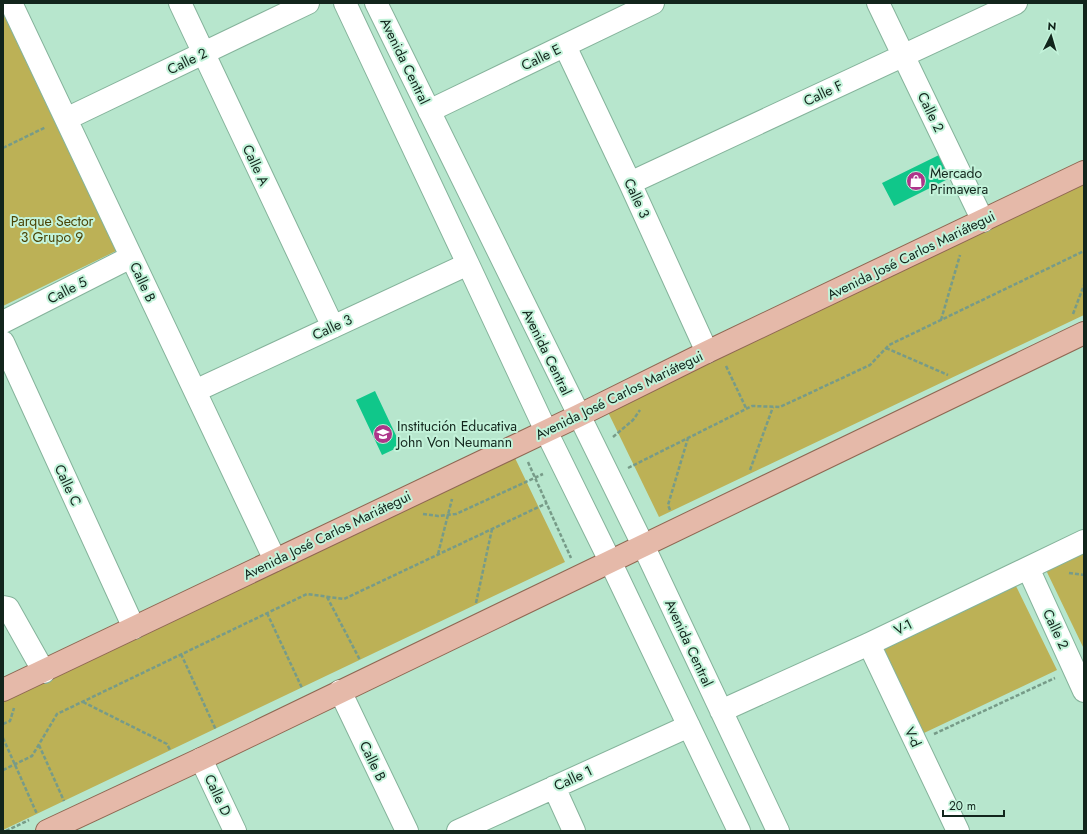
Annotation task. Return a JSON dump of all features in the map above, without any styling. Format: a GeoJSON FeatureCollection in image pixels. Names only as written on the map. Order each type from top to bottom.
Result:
{"type":"FeatureCollection","features":[{"type":"Feature","properties":{"kind":"main road","name":"Avenida José Carlos Mariátegui"},"geometry":{"type":"LineString","coordinates":[[3,690],[44,672],[1084,172]]}},
{"type":"Feature","properties":{"kind":"main road"},"geometry":{"type":"LineString","coordinates":[[63,826],[1082,334]]}},
{"type":"Feature","properties":{"kind":"street","name":"Calle B"},"geometry":{"type":"LineString","coordinates":[[11,3],[275,560]]}},
{"type":"Feature","properties":{"kind":"street","name":"Calle A"},"geometry":{"type":"LineString","coordinates":[[180,3],[333,327]]}},
{"type":"Feature","properties":{"kind":"street","name":"Calle 2"},"geometry":{"type":"LineString","coordinates":[[66,118],[308,3]]}},
{"type":"Feature","properties":{"kind":"street","name":"Avenida Central"},"geometry":{"type":"LineString","coordinates":[[345,3],[546,431],[739,831]]}},
{"type":"Feature","properties":{"kind":"street","name":"Avenida Central"},"geometry":{"type":"LineString","coordinates":[[376,3],[578,416],[643,545],[778,831]]}},
{"type":"Feature","properties":{"kind":"street","name":"Calle E"},"geometry":{"type":"LineString","coordinates":[[429,111],[653,3]]}},
{"type":"Feature","properties":{"kind":"street","name":"Calle 2"},"geometry":{"type":"LineString","coordinates":[[878,3],[904,56],[976,224]]}},
{"type":"Feature","properties":{"kind":"street","name":"Calle F"},"geometry":{"type":"LineString","coordinates":[[630,183],[1016,3]]}},
{"type":"Feature","properties":{"kind":"street","name":"Calle 3"},"geometry":{"type":"LineString","coordinates":[[565,46],[630,183],[713,350]]}},
{"type":"Feature","properties":{"kind":"street","name":"Calle 5"},"geometry":{"type":"LineString","coordinates":[[3,322],[131,257]]}},
{"type":"Feature","properties":{"kind":"street","name":"Calle 3"},"geometry":{"type":"LineString","coordinates":[[195,391],[468,264]]}},
{"type":"Feature","properties":{"kind":"street","name":"Calle C"},"geometry":{"type":"LineString","coordinates":[[3,342],[134,628]]}},
{"type":"Feature","properties":{"kind":"street","name":"V-1"},"geometry":{"type":"LineString","coordinates":[[721,711],[869,644],[1084,541]]}},
{"type":"Feature","properties":{"kind":"street","name":"Calle 2"},"geometry":{"type":"LineString","coordinates":[[1028,568],[1084,691]]}},
{"type":"Feature","properties":{"kind":"street"},"geometry":{"type":"LineString","coordinates":[[3,607],[8,608],[44,672]]}},
{"type":"Feature","properties":{"kind":"street","name":"V-d"},"geometry":{"type":"LineString","coordinates":[[869,644],[958,831]]}},
{"type":"Feature","properties":{"kind":"street","name":"Calle B"},"geometry":{"type":"LineString","coordinates":[[340,691],[407,831]]}},
{"type":"Feature","properties":{"kind":"street","name":"Calle 1"},"geometry":{"type":"LineString","coordinates":[[458,831],[689,726]]}},
{"type":"Feature","properties":{"kind":"street","name":"Calle D"},"geometry":{"type":"LineString","coordinates":[[201,759],[235,831]]}},
{"type":"Feature","properties":{"kind":"street"},"geometry":{"type":"LineString","coordinates":[[554,788],[574,831]]}},
{"type":"Feature","properties":{"kind":"path"},"geometry":{"type":"LineString","coordinates":[[3,148],[66,118]]}},
{"type":"Feature","properties":{"kind":"path"},"geometry":{"type":"LineString","coordinates":[[941,320],[976,224]]}},
{"type":"Feature","properties":{"kind":"path"},"geometry":{"type":"LineString","coordinates":[[622,471],[752,406],[780,407],[870,365],[889,345],[1084,252]]}},
{"type":"Feature","properties":{"kind":"path"},"geometry":{"type":"LineString","coordinates":[[1082,334],[1072,317],[1084,285]]}},
{"type":"Feature","properties":{"kind":"path"},"geometry":{"type":"LineString","coordinates":[[886,348],[948,374],[959,393]]}},
{"type":"Feature","properties":{"kind":"path"},"geometry":{"type":"LineString","coordinates":[[713,350],[746,409]]}},
{"type":"Feature","properties":{"kind":"path"},"geometry":{"type":"LineString","coordinates":[[757,490],[749,472],[773,407]]}},
{"type":"Feature","properties":{"kind":"path"},"geometry":{"type":"LineString","coordinates":[[677,529],[668,505],[688,438]]}},
{"type":"Feature","properties":{"kind":"path"},"geometry":{"type":"LineString","coordinates":[[520,443],[580,576]]}},
{"type":"Feature","properties":{"kind":"path"},"geometry":{"type":"LineString","coordinates":[[438,555],[458,473]]}},
{"type":"Feature","properties":{"kind":"path"},"geometry":{"type":"LineString","coordinates":[[3,770],[32,756],[57,714],[307,594],[344,600],[547,503]]}},
{"type":"Feature","properties":{"kind":"path"},"geometry":{"type":"LineString","coordinates":[[470,629],[492,529]]}},
{"type":"Feature","properties":{"kind":"path"},"geometry":{"type":"LineString","coordinates":[[326,597],[369,677]]}},
{"type":"Feature","properties":{"kind":"path"},"geometry":{"type":"LineString","coordinates":[[267,613],[310,706]]}},
{"type":"Feature","properties":{"kind":"path"},"geometry":{"type":"LineString","coordinates":[[181,654],[225,747]]}},
{"type":"Feature","properties":{"kind":"path"},"geometry":{"type":"LineString","coordinates":[[916,742],[1074,669]]}},
{"type":"Feature","properties":{"kind":"path"},"geometry":{"type":"LineString","coordinates":[[82,702],[167,744],[179,769]]}},
{"type":"Feature","properties":{"kind":"path"},"geometry":{"type":"LineString","coordinates":[[3,738],[38,816],[6,831]]}},
{"type":"Feature","properties":{"kind":"path"},"geometry":{"type":"LineString","coordinates":[[39,745],[63,826]]}},
{"type":"Feature","properties":{"kind":"green space","name":"Parque Sector 3 Grupo 9"},"geometry":{"type":"Polygon","coordinates":[[[3,13],[116,251],[3,306],[3,13]]]}},
{"type":"Feature","properties":{"kind":"green space"},"geometry":{"type":"Polygon","coordinates":[[[1084,181],[1084,315],[659,517],[606,408],[1084,181]]]}},
{"type":"Feature","properties":{"kind":"green space"},"geometry":{"type":"Polygon","coordinates":[[[515,458],[565,562],[3,830],[3,702],[515,458]]]}},
{"type":"Feature","properties":{"kind":"green space"},"geometry":{"type":"Polygon","coordinates":[[[1084,549],[1084,649],[1045,568],[1084,549]]]}},
{"type":"Feature","properties":{"kind":"green space"},"geometry":{"type":"Polygon","coordinates":[[[1015,584],[1057,670],[924,733],[882,647],[1015,584]]]}},
{"type":"Feature","properties":{"kind":"building","name":"Mercado Primavera"},"geometry":{"type":"Polygon","coordinates":[[[939,155],[950,178],[894,206],[882,183],[939,155]]]}},
{"type":"Feature","properties":{"kind":"building","name":"Institución Educativa John Von Neumann"},"geometry":{"type":"Polygon","coordinates":[[[375,391],[401,446],[382,455],[356,400],[375,391]]]}},
{"type":"Feature","properties":{"kind":"place","name":"Mercado Primavera"},"geometry":{"type":"Point","coordinates":[916,181]}},
{"type":"Feature","properties":{"kind":"place","name":"Institución Educativa John Von Neumann"},"geometry":{"type":"Point","coordinates":[383,434]}}]}
